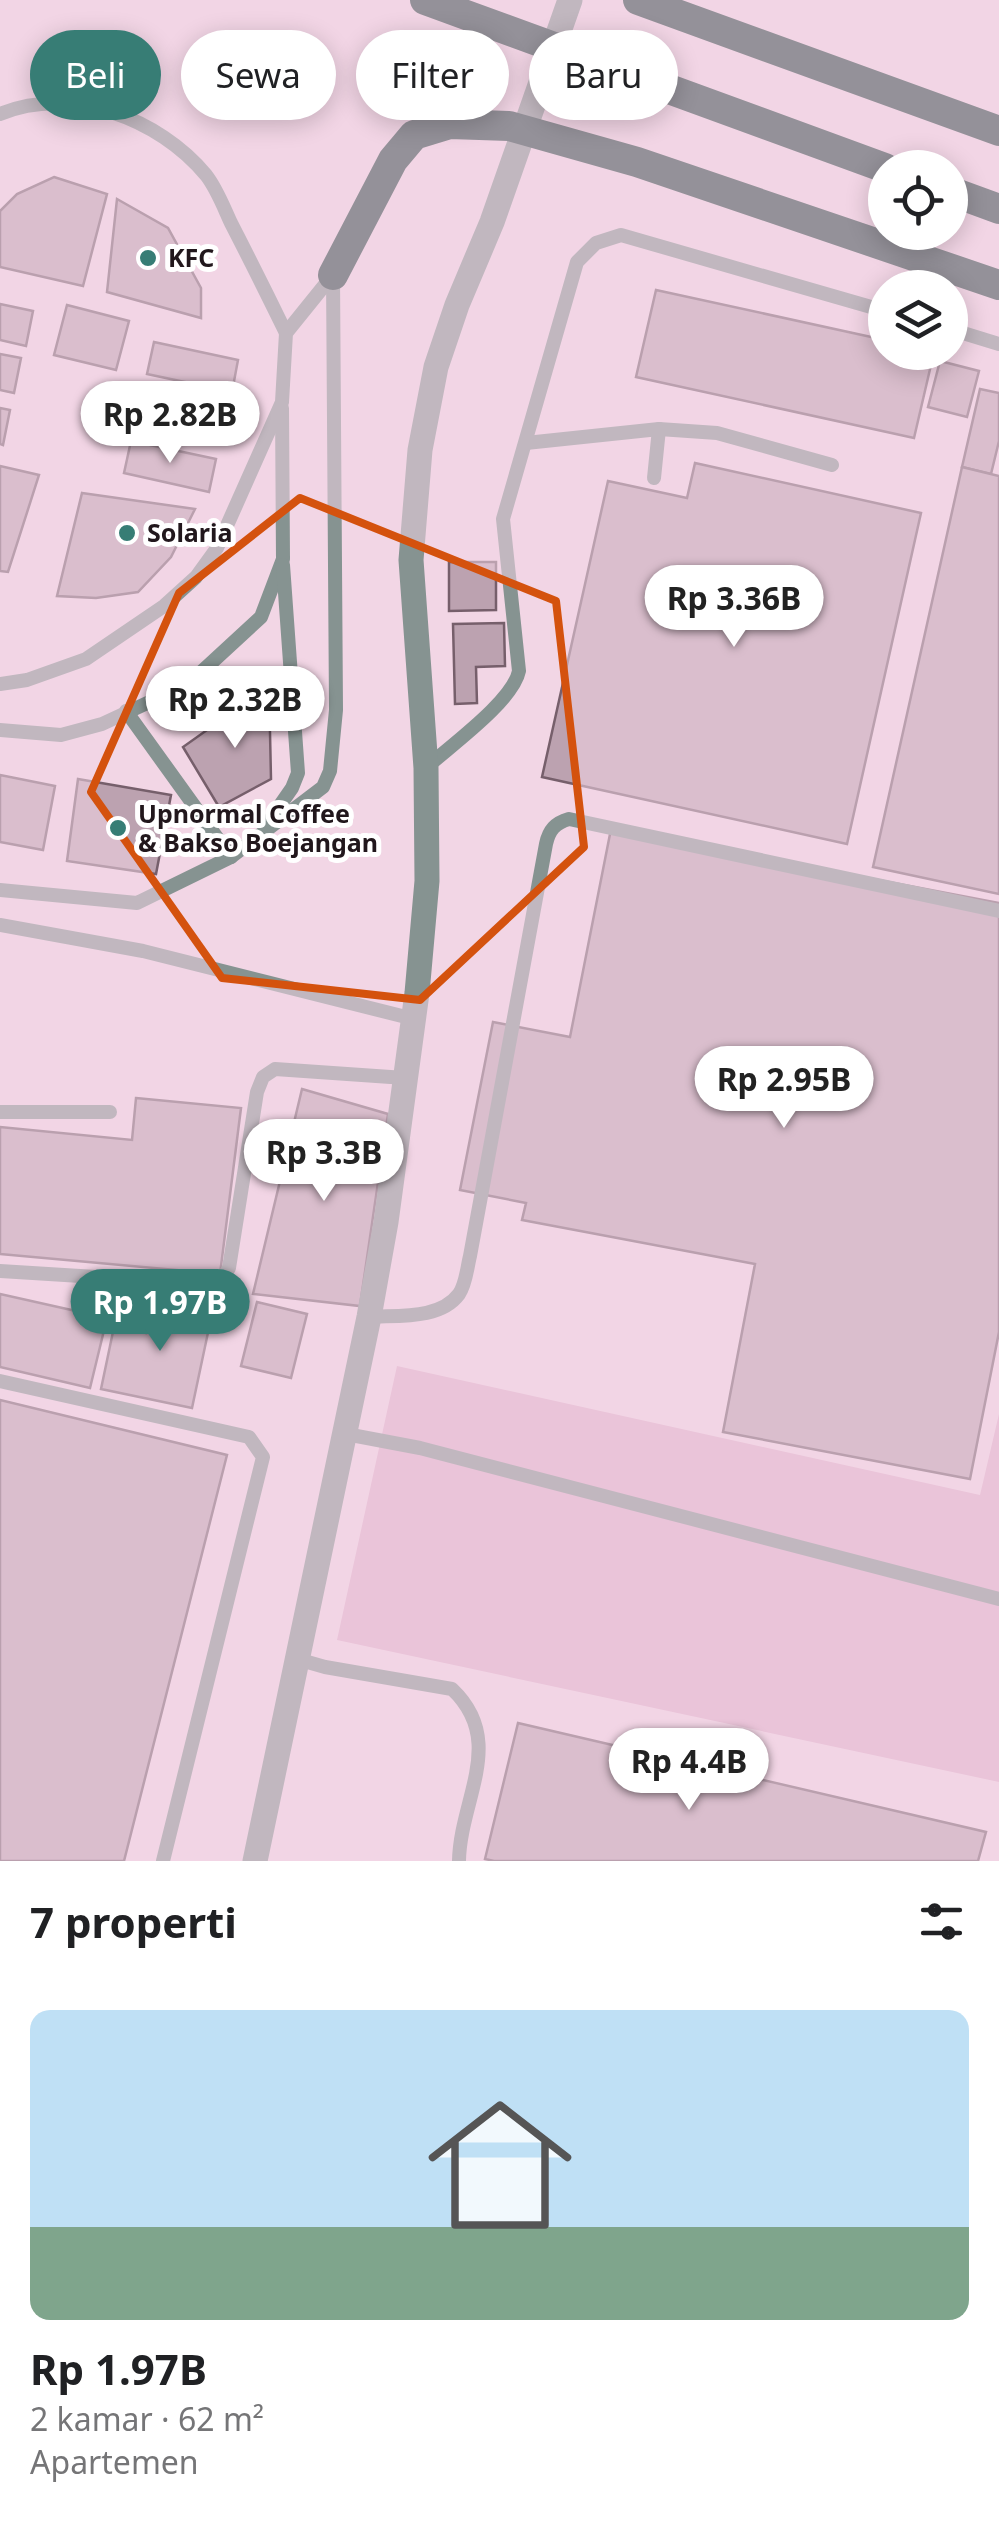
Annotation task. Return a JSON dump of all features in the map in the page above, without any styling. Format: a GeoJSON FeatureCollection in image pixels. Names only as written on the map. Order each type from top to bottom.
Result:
{"type":"FeatureCollection","features":[{"type":"Feature","properties":{"kind":"highway"},"geometry":{"type":"LineString","coordinates":[[425,0],[868,162]]}},
{"type":"Feature","properties":{"kind":"highway"},"geometry":{"type":"LineString","coordinates":[[638,0],[999,131]]}},
{"type":"Feature","properties":{"kind":"highway"},"geometry":{"type":"LineString","coordinates":[[333,275],[393,160],[414,135],[450,124],[510,126],[637,162],[999,285]]}},
{"type":"Feature","properties":{"kind":"highway"},"geometry":{"type":"LineString","coordinates":[[968,198],[999,209]]}},
{"type":"Feature","properties":{"kind":"street"},"geometry":{"type":"LineString","coordinates":[[255,1861],[369,1317],[414,1020],[428,881],[426,768],[410,560],[420,450],[436,367],[457,304],[492,222],[570,0]]}},
{"type":"Feature","properties":{"kind":"lane"},"geometry":{"type":"LineString","coordinates":[[0,114],[20,106],[55,102],[108,109],[174,143],[208,178],[286,333],[282,402],[283,559],[298,773],[282,804],[256,839]]}},
{"type":"Feature","properties":{"kind":"lane"},"geometry":{"type":"LineString","coordinates":[[426,768],[517,680],[502,519],[578,262],[596,242],[621,235],[868,306]]}},
{"type":"Feature","properties":{"kind":"lane"},"geometry":{"type":"LineString","coordinates":[[286,333],[333,275]]}},
{"type":"Feature","properties":{"kind":"lane"},"geometry":{"type":"LineString","coordinates":[[0,890],[137,904],[231,857],[323,788],[330,771],[336,710],[333,275]]}},
{"type":"Feature","properties":{"kind":"lane"},"geometry":{"type":"LineString","coordinates":[[968,335],[999,344]]}},
{"type":"Feature","properties":{"kind":"lane"},"geometry":{"type":"LineString","coordinates":[[0,684],[27,680],[86,659],[164,606],[196,577],[217,548],[282,402]]}},
{"type":"Feature","properties":{"kind":"lane"},"geometry":{"type":"LineString","coordinates":[[526,444],[659,429],[717,434],[832,465]]}},
{"type":"Feature","properties":{"kind":"lane"},"geometry":{"type":"LineString","coordinates":[[654,478],[659,429]]}},
{"type":"Feature","properties":{"kind":"lane"},"geometry":{"type":"LineString","coordinates":[[0,730],[61,735],[102,724],[197,676],[261,618],[283,559]]}},
{"type":"Feature","properties":{"kind":"lane"},"geometry":{"type":"LineString","coordinates":[[126,711],[231,857]]}},
{"type":"Feature","properties":{"kind":"lane"},"geometry":{"type":"LineString","coordinates":[[369,1317],[429,1313],[447,1305],[461,1291],[546,844],[551,829],[559,822],[569,819],[999,911]]}},
{"type":"Feature","properties":{"kind":"lane"},"geometry":{"type":"LineString","coordinates":[[0,925],[143,951],[414,1020]]}},
{"type":"Feature","properties":{"kind":"lane"},"geometry":{"type":"LineString","coordinates":[[0,1272],[209,1284],[224,1276],[229,1268],[257,1092],[263,1078],[275,1069],[405,1078]]}},
{"type":"Feature","properties":{"kind":"lane"},"geometry":{"type":"LineString","coordinates":[[0,1112],[110,1112]]}},
{"type":"Feature","properties":{"kind":"lane"},"geometry":{"type":"LineString","coordinates":[[0,1380],[248,1437],[263,1457],[163,1861]]}},
{"type":"Feature","properties":{"kind":"lane"},"geometry":{"type":"LineString","coordinates":[[346,1434],[420,1448],[999,1599]]}},
{"type":"Feature","properties":{"kind":"lane"},"geometry":{"type":"LineString","coordinates":[[296,1659],[452,1688],[465,1701],[474,1716],[480,1749],[459,1861]]}},
{"type":"Feature","properties":{"kind":"highlighted area"},"geometry":{"type":"Polygon","coordinates":[[[300,498],[556,601],[584,847],[420,1000],[222,978],[91,792],[179,593],[300,498]]]}},
{"type":"Feature","properties":{"kind":"shaded area"},"geometry":{"type":"Polygon","coordinates":[[[397,1366],[980,1495],[999,1414],[999,1782],[337,1640],[397,1366]]]}},
{"type":"Feature","properties":{"kind":"building"},"geometry":{"type":"Polygon","coordinates":[[[54,177],[107,194],[83,286],[0,267],[0,211],[17,194],[54,177]]]}},
{"type":"Feature","properties":{"kind":"building","name":"KFC"},"geometry":{"type":"Polygon","coordinates":[[[117,199],[168,228],[201,288],[201,318],[107,292],[117,199]]]}},
{"type":"Feature","properties":{"kind":"building"},"geometry":{"type":"Polygon","coordinates":[[[656,290],[868,336],[868,370],[930,370],[914,438],[636,377],[656,290]]]}},
{"type":"Feature","properties":{"kind":"building"},"geometry":{"type":"Polygon","coordinates":[[[0,304],[33,311],[26,346],[0,340],[0,304]]]}},
{"type":"Feature","properties":{"kind":"building"},"geometry":{"type":"Polygon","coordinates":[[[67,305],[129,321],[116,370],[54,355],[67,305]]]}},
{"type":"Feature","properties":{"kind":"building"},"geometry":{"type":"Polygon","coordinates":[[[154,342],[238,360],[232,392],[147,374],[154,342]]]}},
{"type":"Feature","properties":{"kind":"building"},"geometry":{"type":"Polygon","coordinates":[[[0,354],[21,358],[14,393],[0,390],[0,354]]]}},
{"type":"Feature","properties":{"kind":"building"},"geometry":{"type":"Polygon","coordinates":[[[938,370],[979,371],[967,417],[928,407],[938,370]]]}},
{"type":"Feature","properties":{"kind":"building"},"geometry":{"type":"Polygon","coordinates":[[[980,389],[999,393],[999,441],[991,474],[962,467],[980,389]]]}},
{"type":"Feature","properties":{"kind":"building"},"geometry":{"type":"Polygon","coordinates":[[[146,393],[230,411],[223,443],[139,425],[146,393]]]}},
{"type":"Feature","properties":{"kind":"building"},"geometry":{"type":"Polygon","coordinates":[[[0,408],[10,410],[3,445],[0,444],[0,408]]]}},
{"type":"Feature","properties":{"kind":"building"},"geometry":{"type":"Polygon","coordinates":[[[131,441],[216,459],[209,492],[124,473],[131,441]]]}},
{"type":"Feature","properties":{"kind":"building"},"geometry":{"type":"Polygon","coordinates":[[[695,463],[921,513],[847,844],[542,777],[608,481],[687,498],[695,463]]]}},
{"type":"Feature","properties":{"kind":"building"},"geometry":{"type":"Polygon","coordinates":[[[0,466],[39,475],[8,572],[0,571],[0,466]]]}},
{"type":"Feature","properties":{"kind":"building"},"geometry":{"type":"Polygon","coordinates":[[[962,467],[999,476],[999,894],[873,867],[962,467]]]}},
{"type":"Feature","properties":{"kind":"building","name":"Solaria"},"geometry":{"type":"Polygon","coordinates":[[[82,493],[195,509],[171,557],[138,592],[96,598],[57,596],[82,493]]]}},
{"type":"Feature","properties":{"kind":"building"},"geometry":{"type":"Polygon","coordinates":[[[449,562],[496,562],[496,610],[449,611],[449,562]]]}},
{"type":"Feature","properties":{"kind":"building"},"geometry":{"type":"Polygon","coordinates":[[[504,623],[505,666],[476,667],[477,703],[455,704],[453,624],[504,623]]]}},
{"type":"Feature","properties":{"kind":"building"},"geometry":{"type":"Polygon","coordinates":[[[269,686],[271,779],[219,807],[183,747],[269,686]]]}},
{"type":"Feature","properties":{"kind":"building"},"geometry":{"type":"Polygon","coordinates":[[[0,775],[55,786],[43,850],[0,842],[0,775]]]}},
{"type":"Feature","properties":{"kind":"building","name":"Upnormal Coffee & Bakso Boejangan"},"geometry":{"type":"Polygon","coordinates":[[[78,779],[171,795],[156,874],[67,861],[78,779]]]}},
{"type":"Feature","properties":{"kind":"building"},"geometry":{"type":"Polygon","coordinates":[[[611,829],[999,903],[999,1332],[970,1479],[723,1432],[755,1264],[522,1220],[526,1203],[460,1190],[493,1022],[570,1037],[611,829]]]}},
{"type":"Feature","properties":{"kind":"building"},"geometry":{"type":"Polygon","coordinates":[[[302,1089],[388,1114],[360,1306],[253,1294],[302,1089]]]}},
{"type":"Feature","properties":{"kind":"building"},"geometry":{"type":"Polygon","coordinates":[[[136,1098],[241,1108],[220,1274],[0,1254],[0,1127],[132,1140],[136,1098]]]}},
{"type":"Feature","properties":{"kind":"building"},"geometry":{"type":"Polygon","coordinates":[[[0,1294],[107,1318],[90,1388],[0,1367],[0,1294]]]}},
{"type":"Feature","properties":{"kind":"building"},"geometry":{"type":"Polygon","coordinates":[[[154,1296],[213,1309],[192,1408],[101,1389],[114,1327],[146,1333],[154,1296]]]}},
{"type":"Feature","properties":{"kind":"building"},"geometry":{"type":"Polygon","coordinates":[[[257,1302],[307,1314],[291,1378],[241,1366],[257,1302]]]}},
{"type":"Feature","properties":{"kind":"building"},"geometry":{"type":"Polygon","coordinates":[[[0,1400],[227,1455],[124,1861],[0,1861],[0,1400]]]}},
{"type":"Feature","properties":{"kind":"building"},"geometry":{"type":"Polygon","coordinates":[[[518,1723],[986,1832],[978,1861],[485,1859],[518,1723]]]}},
{"type":"Feature","properties":{"kind":"place","name":"KFC"},"geometry":{"type":"Point","coordinates":[148,258]}},
{"type":"Feature","properties":{"kind":"place","name":"Solaria"},"geometry":{"type":"Point","coordinates":[127,533]}},
{"type":"Feature","properties":{"kind":"place","name":"Upnormal Coffee & Bakso Boejangan"},"geometry":{"type":"Point","coordinates":[118,828]}}]}
